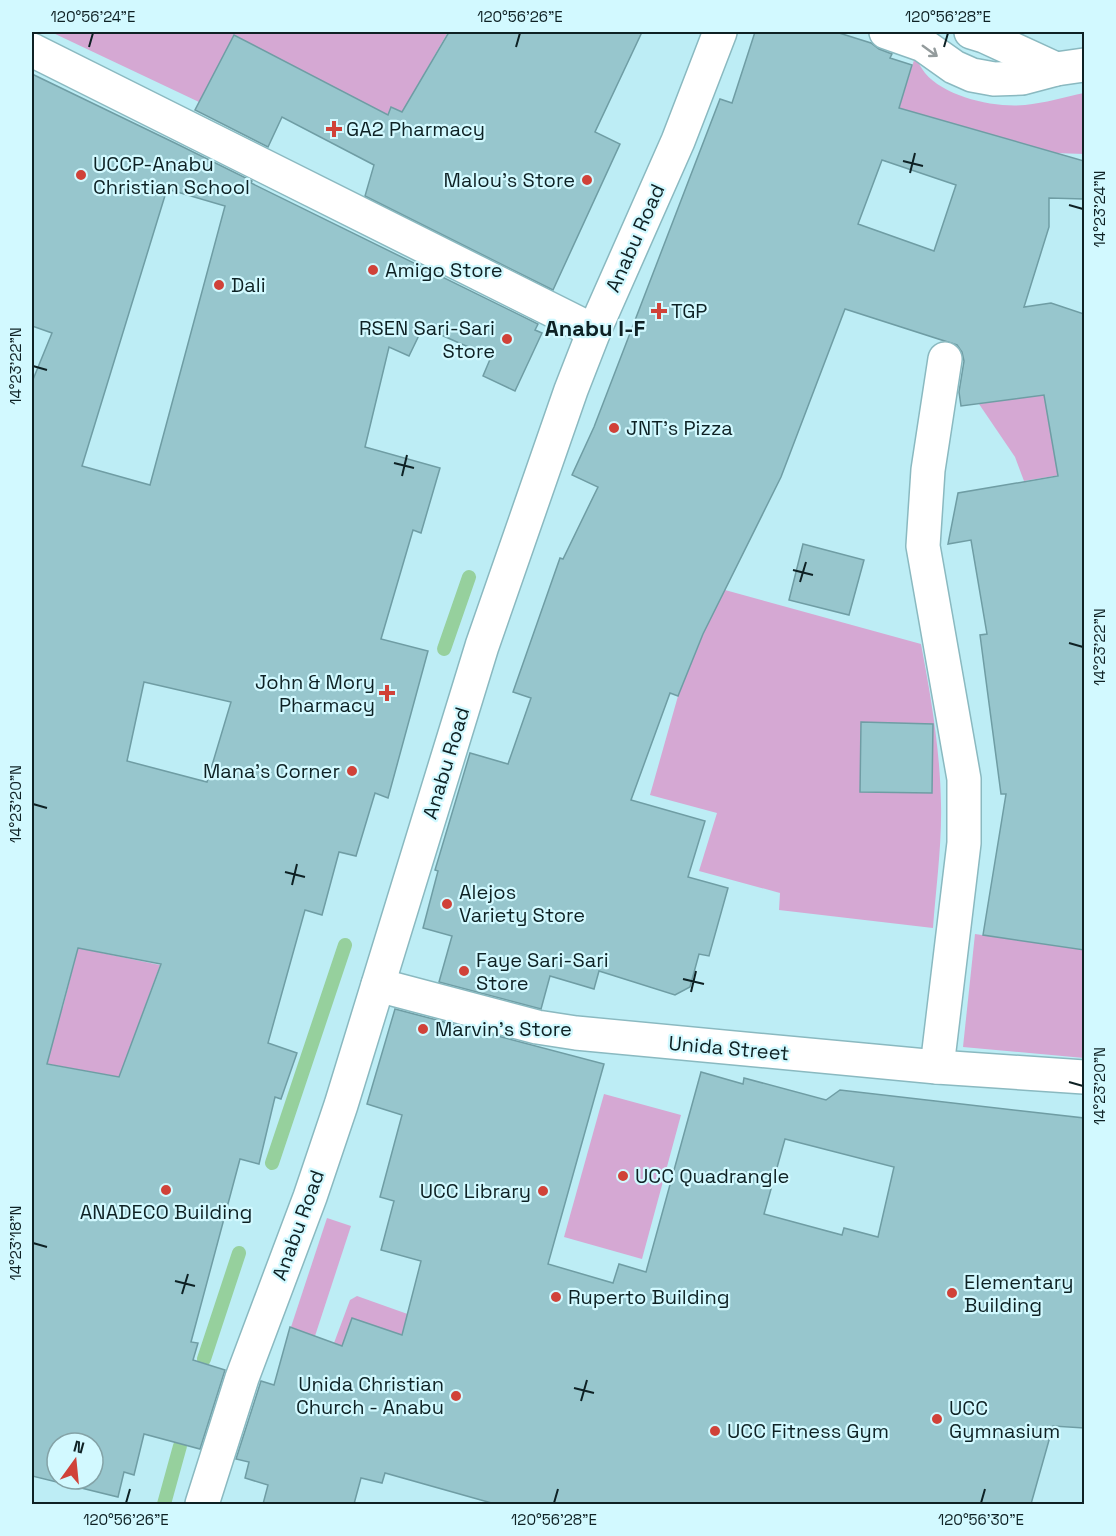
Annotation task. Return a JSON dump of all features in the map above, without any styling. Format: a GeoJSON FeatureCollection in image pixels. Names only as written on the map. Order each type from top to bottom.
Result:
{"type":"FeatureCollection","features":[{"type":"Feature","properties":{"kind":"street","name":"Anabu Road"},"geometry":{"type":"LineString","coordinates":[[202,1504],[242,1378],[310,1197],[341,1106],[482,646],[571,390],[594,331],[678,141],[720,32]]}},
{"type":"Feature","properties":{"kind":"street"},"geometry":{"type":"LineString","coordinates":[[886,32],[923,45],[954,67],[972,75],[994,79],[1022,78],[1070,67]]}},
{"type":"Feature","properties":{"kind":"street"},"geometry":{"type":"LineString","coordinates":[[971,32],[1070,67]]}},
{"type":"Feature","properties":{"kind":"street"},"geometry":{"type":"LineString","coordinates":[[32,50],[594,331]]}},
{"type":"Feature","properties":{"kind":"street"},"geometry":{"type":"LineString","coordinates":[[937,1067],[964,843],[965,810],[959,750],[923,546],[928,470],[945,359]]}},
{"type":"Feature","properties":{"kind":"street","name":"Unida Street"},"geometry":{"type":"LineString","coordinates":[[378,985],[537,1027],[576,1033],[937,1067],[1084,1077]]}},
{"type":"Feature","properties":{"kind":"shaded area"},"geometry":{"type":"Polygon","coordinates":[[[51,32],[448,32],[402,112],[388,116],[234,35],[199,102],[51,32]]]}},
{"type":"Feature","properties":{"kind":"shaded area"},"geometry":{"type":"Polygon","coordinates":[[[915,57],[925,73],[945,89],[985,103],[1025,105],[1084,93],[1084,154],[1055,153],[899,108],[915,57]]]}},
{"type":"Feature","properties":{"kind":"shaded area"},"geometry":{"type":"Polygon","coordinates":[[[1084,373],[1084,415],[1075,417],[1047,412],[1053,448],[1080,444],[1084,471],[1024,481],[1015,457],[979,404],[1068,390],[1066,376],[1084,373]]]}},
{"type":"Feature","properties":{"kind":"shaded area"},"geometry":{"type":"Polygon","coordinates":[[[725,590],[921,644],[939,763],[941,804],[941,835],[933,928],[779,910],[780,893],[699,871],[717,813],[650,795],[678,696],[709,620],[725,590]]]}},
{"type":"Feature","properties":{"kind":"shaded area"},"geometry":{"type":"Polygon","coordinates":[[[975,934],[1084,950],[1084,1058],[963,1047],[975,934]]]}},
{"type":"Feature","properties":{"kind":"shaded area"},"geometry":{"type":"Polygon","coordinates":[[[78,948],[160,965],[119,1077],[38,1062],[63,1007],[78,948]]]}},
{"type":"Feature","properties":{"kind":"shaded area","name":"UCC Quadrangle"},"geometry":{"type":"Polygon","coordinates":[[[604,1094],[681,1115],[642,1259],[564,1237],[604,1094]]]}},
{"type":"Feature","properties":{"kind":"shaded area"},"geometry":{"type":"Polygon","coordinates":[[[327,1218],[351,1226],[315,1336],[291,1327],[327,1218]]]}},
{"type":"Feature","properties":{"kind":"shaded area"},"geometry":{"type":"Polygon","coordinates":[[[357,1296],[416,1317],[409,1338],[353,1318],[343,1346],[334,1343],[350,1300],[357,1296]]]}},
{"type":"Feature","properties":{"kind":"building"},"geometry":{"type":"Polygon","coordinates":[[[449,32],[642,32],[595,132],[620,144],[553,290],[365,196],[374,165],[282,117],[268,147],[195,110],[234,35],[388,115],[391,107],[402,112],[449,32]]]}},
{"type":"Feature","properties":{"kind":"building"},"geometry":{"type":"Polygon","coordinates":[[[755,32],[836,32],[871,43],[892,54],[890,58],[912,65],[899,108],[1084,161],[1084,199],[1049,198],[1049,227],[1024,307],[1051,303],[1084,314],[1084,950],[983,935],[1006,794],[1001,794],[980,635],[987,634],[971,540],[948,544],[958,493],[1058,476],[1044,395],[961,406],[959,392],[964,361],[957,345],[845,309],[781,477],[703,634],[678,696],[670,693],[631,800],[705,821],[688,877],[728,888],[709,956],[699,954],[690,987],[675,995],[599,971],[594,989],[550,976],[541,1009],[439,982],[452,936],[423,928],[438,871],[435,870],[470,753],[508,764],[531,698],[513,692],[560,558],[563,559],[598,487],[572,475],[594,427],[720,99],[732,103],[755,32]],[[882,160],[858,224],[934,251],[956,185],[882,160]]]}},
{"type":"Feature","properties":{"kind":"building"},"geometry":{"type":"Polygon","coordinates":[[[32,74],[538,324],[535,330],[542,333],[515,391],[483,376],[491,357],[423,327],[409,356],[389,347],[365,447],[440,468],[421,533],[413,530],[381,639],[428,651],[388,798],[375,793],[356,856],[339,852],[322,915],[305,910],[268,1043],[297,1053],[281,1099],[275,1097],[259,1164],[240,1159],[191,1342],[198,1343],[193,1360],[225,1370],[200,1449],[144,1434],[134,1475],[124,1472],[118,1497],[93,1491],[105,1491],[105,1431],[45,1431],[45,1479],[32,1476],[32,382],[52,333],[32,326],[32,74]],[[167,189],[82,466],[150,485],[225,206],[167,189]],[[144,682],[127,761],[207,782],[231,702],[144,682]],[[78,948],[47,1064],[119,1077],[161,964],[78,948]]]}},
{"type":"Feature","properties":{"kind":"building"},"geometry":{"type":"Polygon","coordinates":[[[803,544],[864,560],[849,615],[789,600],[803,544]]]}},
{"type":"Feature","properties":{"kind":"building"},"geometry":{"type":"Polygon","coordinates":[[[861,722],[933,724],[932,793],[860,792],[861,722]]]}},
{"type":"Feature","properties":{"kind":"building"},"geometry":{"type":"Polygon","coordinates":[[[395,1009],[604,1064],[548,1264],[613,1283],[619,1264],[646,1272],[701,1072],[743,1084],[744,1078],[826,1100],[840,1090],[1084,1118],[1084,1428],[1053,1426],[1031,1504],[495,1504],[385,1473],[382,1483],[361,1478],[354,1504],[263,1504],[268,1485],[245,1478],[249,1462],[236,1459],[261,1381],[274,1385],[290,1327],[342,1346],[352,1318],[402,1335],[421,1261],[381,1250],[394,1201],[380,1197],[402,1115],[367,1104],[395,1009]],[[785,1139],[764,1214],[842,1235],[844,1228],[878,1237],[894,1167],[785,1139]]]}},
{"type":"Feature","properties":{"kind":"waterway"},"geometry":{"type":"LineString","coordinates":[[444,649],[469,577]]}},
{"type":"Feature","properties":{"kind":"waterway"},"geometry":{"type":"LineString","coordinates":[[272,1163],[345,945]]}},
{"type":"Feature","properties":{"kind":"waterway"},"geometry":{"type":"LineString","coordinates":[[204,1359],[239,1253]]}},
{"type":"Feature","properties":{"kind":"waterway"},"geometry":{"type":"LineString","coordinates":[[164,1504],[180,1446]]}},
{"type":"Feature","properties":{"kind":"place","name":"GA2 Pharmacy"},"geometry":{"type":"Point","coordinates":[334,129]}},
{"type":"Feature","properties":{"kind":"place","name":"UCCP-Anabu Christian School"},"geometry":{"type":"Point","coordinates":[81,175]}},
{"type":"Feature","properties":{"kind":"place","name":"Malou's Store"},"geometry":{"type":"Point","coordinates":[587,180]}},
{"type":"Feature","properties":{"kind":"place","name":"Amigo Store"},"geometry":{"type":"Point","coordinates":[373,270]}},
{"type":"Feature","properties":{"kind":"place","name":"Dali"},"geometry":{"type":"Point","coordinates":[219,285]}},
{"type":"Feature","properties":{"kind":"place","name":"TGP"},"geometry":{"type":"Point","coordinates":[659,311]}},
{"type":"Feature","properties":{"kind":"place","name":"RSEN Sari-Sari Store"},"geometry":{"type":"Point","coordinates":[507,339]}},
{"type":"Feature","properties":{"kind":"place","name":"JNT's Pizza"},"geometry":{"type":"Point","coordinates":[614,428]}},
{"type":"Feature","properties":{"kind":"place","name":"John & Mory Pharmacy"},"geometry":{"type":"Point","coordinates":[387,693]}},
{"type":"Feature","properties":{"kind":"place","name":"Mana's Corner"},"geometry":{"type":"Point","coordinates":[352,771]}},
{"type":"Feature","properties":{"kind":"place","name":"Alejos Variety Store"},"geometry":{"type":"Point","coordinates":[447,904]}},
{"type":"Feature","properties":{"kind":"place","name":"Faye Sari-Sari Store"},"geometry":{"type":"Point","coordinates":[464,971]}},
{"type":"Feature","properties":{"kind":"place","name":"Marvin's Store"},"geometry":{"type":"Point","coordinates":[423,1029]}},
{"type":"Feature","properties":{"kind":"place","name":"UCC Quadrangle"},"geometry":{"type":"Point","coordinates":[623,1176]}},
{"type":"Feature","properties":{"kind":"place","name":"ANADECO Building"},"geometry":{"type":"Point","coordinates":[166,1190]}},
{"type":"Feature","properties":{"kind":"place","name":"UCC Library"},"geometry":{"type":"Point","coordinates":[543,1191]}},
{"type":"Feature","properties":{"kind":"place","name":"Elementary Building"},"geometry":{"type":"Point","coordinates":[952,1293]}},
{"type":"Feature","properties":{"kind":"place","name":"Ruperto Building"},"geometry":{"type":"Point","coordinates":[556,1297]}},
{"type":"Feature","properties":{"kind":"place","name":"Unida Christian Church - Anabu"},"geometry":{"type":"Point","coordinates":[456,1396]}},
{"type":"Feature","properties":{"kind":"place","name":"UCC Gymnasium"},"geometry":{"type":"Point","coordinates":[937,1419]}},
{"type":"Feature","properties":{"kind":"place","name":"UCC Fitness Gym"},"geometry":{"type":"Point","coordinates":[715,1431]}},
{"type":"Feature","properties":{"kind":"district","name":"Anabu I-F"},"geometry":{"type":"Point","coordinates":[595,328]}}]}
